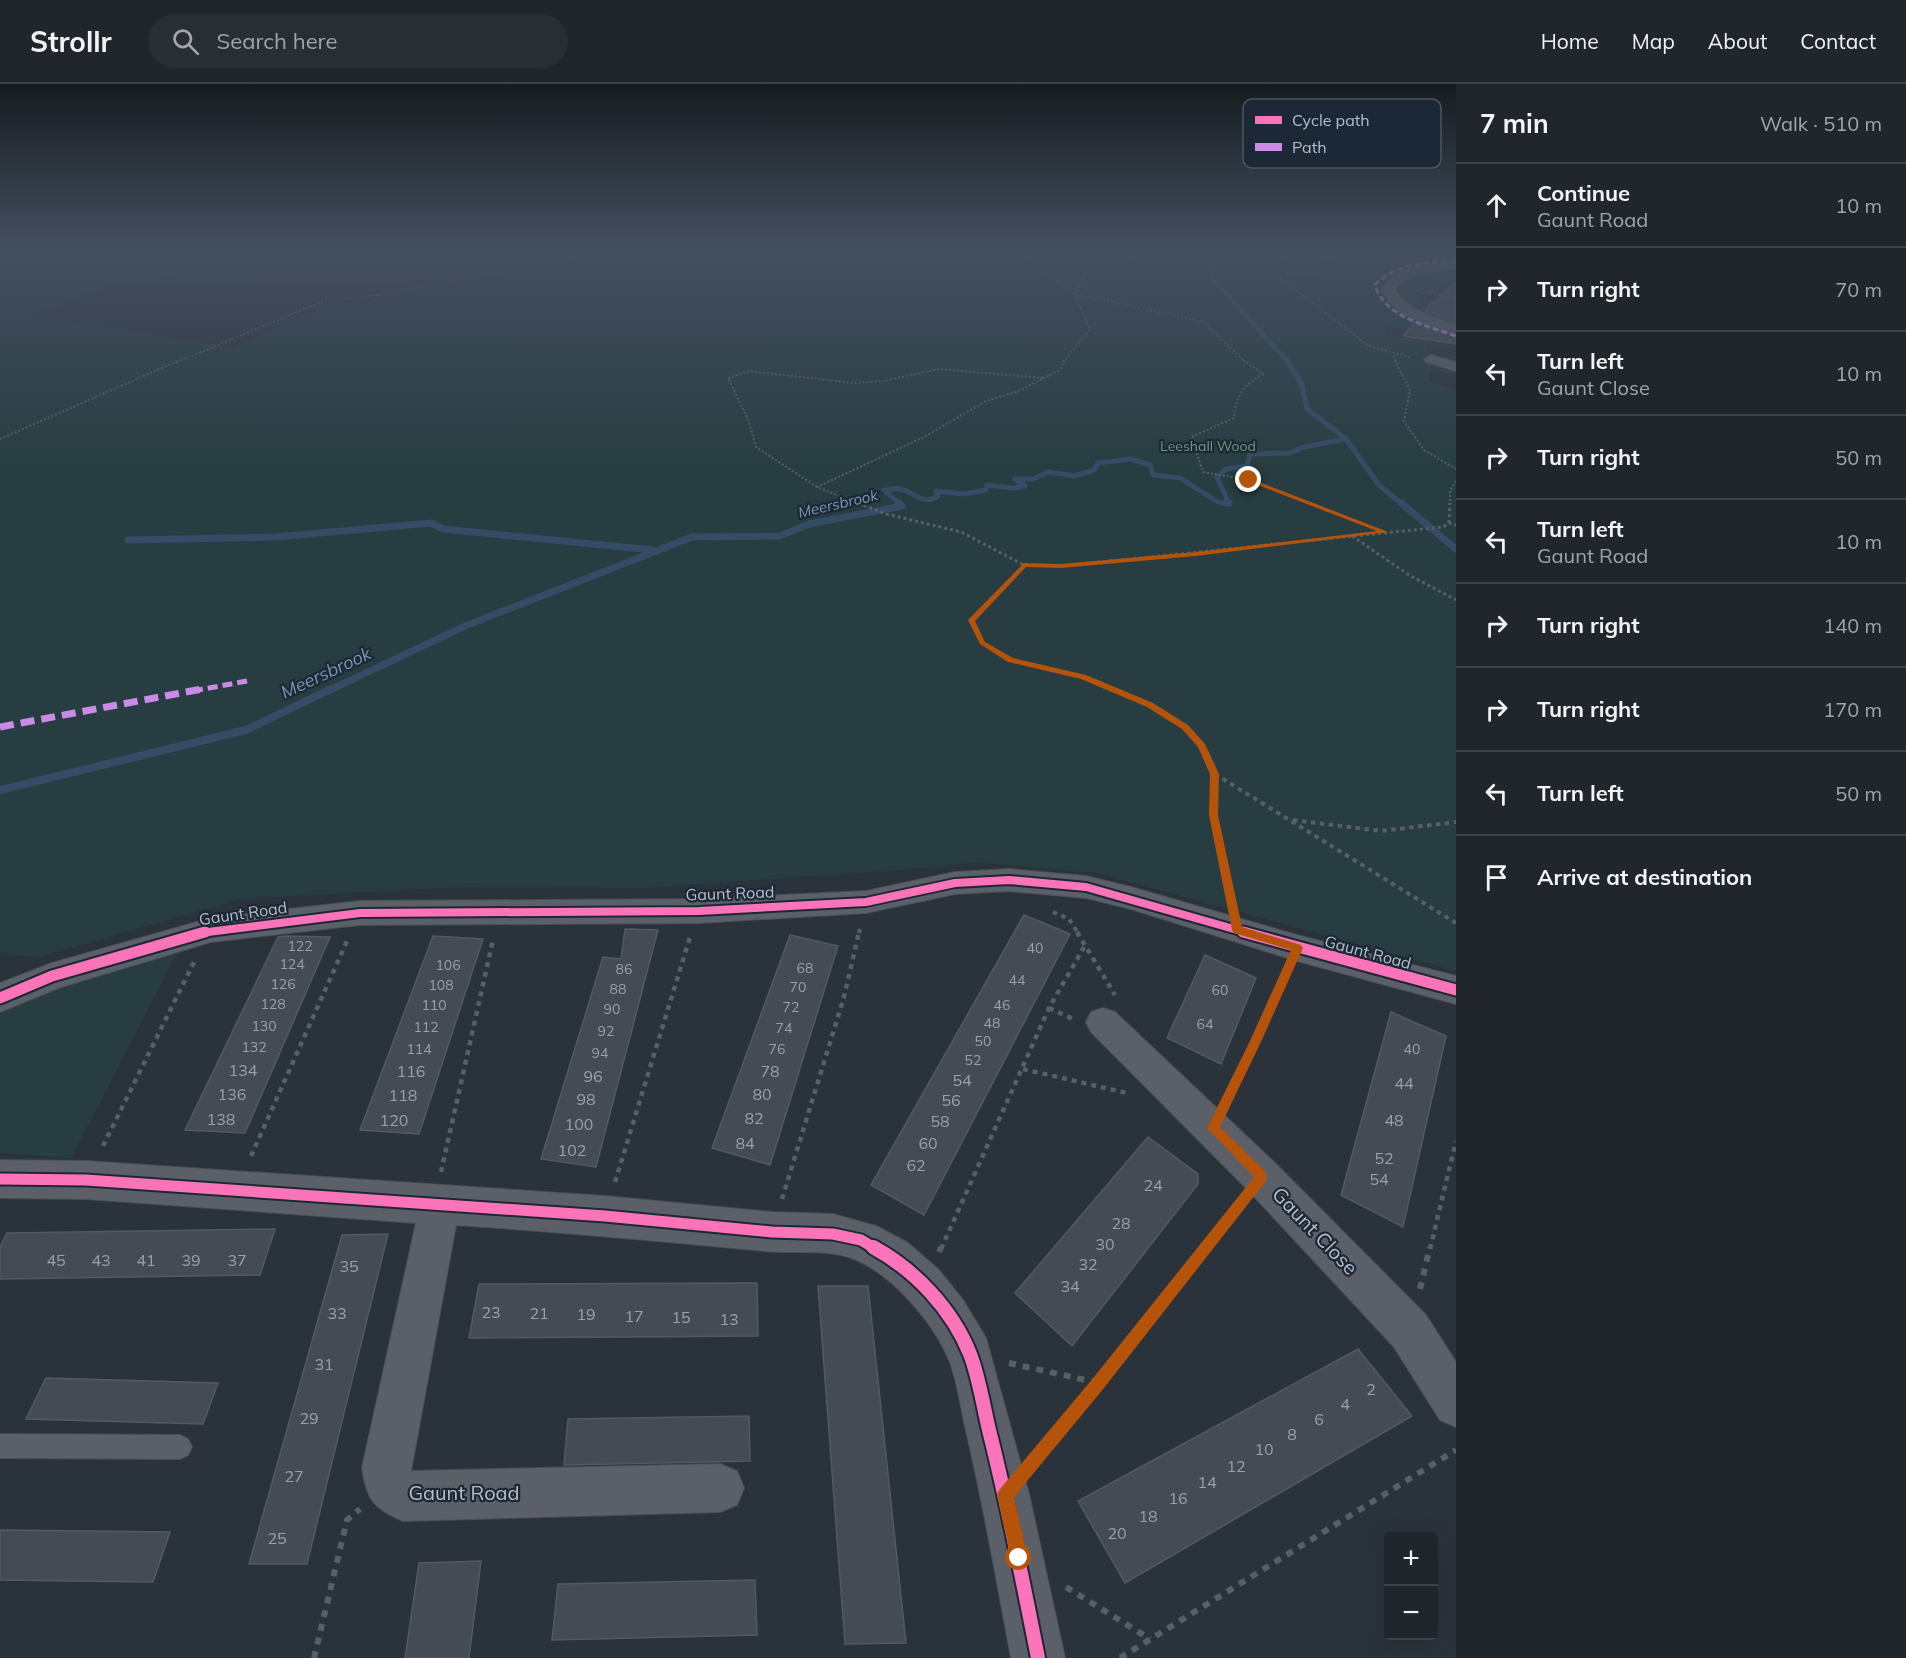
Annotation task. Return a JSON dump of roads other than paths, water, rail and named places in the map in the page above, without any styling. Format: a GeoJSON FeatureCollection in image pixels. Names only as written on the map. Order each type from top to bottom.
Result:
{"type":"FeatureCollection","features":[{"type":"Feature","properties":{"kind":"street"},"geometry":{"type":"LineString","coordinates":[[1431,359],[1456,367]]}},
{"type":"Feature","properties":{"kind":"street","name":"Gaunt Road"},"geometry":{"type":"LineString","coordinates":[[0,998],[52,976],[211,930],[360,913],[699,910],[866,902],[955,883],[1009,880],[1086,887],[1131,898],[1297,948],[1456,990]]}},
{"type":"Feature","properties":{"kind":"street","name":"Gaunt Close"},"geometry":{"type":"LineString","coordinates":[[1112,1013],[1213,1128],[1410,1331],[1456,1404]]}},
{"type":"Feature","properties":{"kind":"street"},"geometry":{"type":"LineString","coordinates":[[0,1179],[86,1180],[605,1216],[772,1232],[833,1234],[861,1240],[893,1258],[924,1285],[948,1315],[970,1354],[1005,1494],[1038,1658]]}},
{"type":"Feature","properties":{"kind":"street","name":"Gaunt Road"},"geometry":{"type":"LineString","coordinates":[[440,1205],[386,1468],[389,1486],[403,1496],[720,1488]]}},
{"type":"Feature","properties":{"kind":"lane"},"geometry":{"type":"LineString","coordinates":[[0,1446],[180,1447]]}},
{"type":"Feature","properties":{"kind":"waterway","name":"Meersbrook"},"geometry":{"type":"LineString","coordinates":[[1254,324],[1288,362]]}},
{"type":"Feature","properties":{"kind":"waterway","name":"Meersbrook"},"geometry":{"type":"LineString","coordinates":[[1287,360],[1302,385],[1307,409],[1346,439]]}},
{"type":"Feature","properties":{"kind":"waterway","name":"Meersbrook"},"geometry":{"type":"LineString","coordinates":[[1229,503],[1217,477],[1226,469],[1247,466],[1250,454],[1290,453],[1304,447],[1346,439]]}},
{"type":"Feature","properties":{"kind":"waterway"},"geometry":{"type":"LineString","coordinates":[[1346,439],[1379,485],[1403,505]]}},
{"type":"Feature","properties":{"kind":"waterway","name":"Meersbrook"},"geometry":{"type":"LineString","coordinates":[[901,505],[884,490],[905,490],[928,500],[938,496],[936,491],[963,494],[986,490],[987,485],[1013,488],[1025,486],[1015,479],[1033,479],[1048,472],[1075,476],[1094,470],[1098,463],[1131,459],[1150,465],[1153,475],[1180,478],[1218,502],[1229,503]]}},
{"type":"Feature","properties":{"kind":"waterway"},"geometry":{"type":"LineString","coordinates":[[1401,503],[1456,549]]}},
{"type":"Feature","properties":{"kind":"waterway","name":"Meersbrook"},"geometry":{"type":"LineString","coordinates":[[328,691],[465,626],[692,537],[780,536],[809,524],[901,505]]}},
{"type":"Feature","properties":{"kind":"waterway","name":"Meersbrook"},"geometry":{"type":"LineString","coordinates":[[128,540],[275,537],[431,523],[443,529],[653,550]]}},
{"type":"Feature","properties":{"kind":"waterway","name":"Meersbrook"},"geometry":{"type":"LineString","coordinates":[[0,790],[246,730],[331,689]]}},
{"type":"Feature","properties":{"kind":"park label","name":"Leeshall Wood"},"geometry":{"type":"Point","coordinates":[1208,446]}}]}
